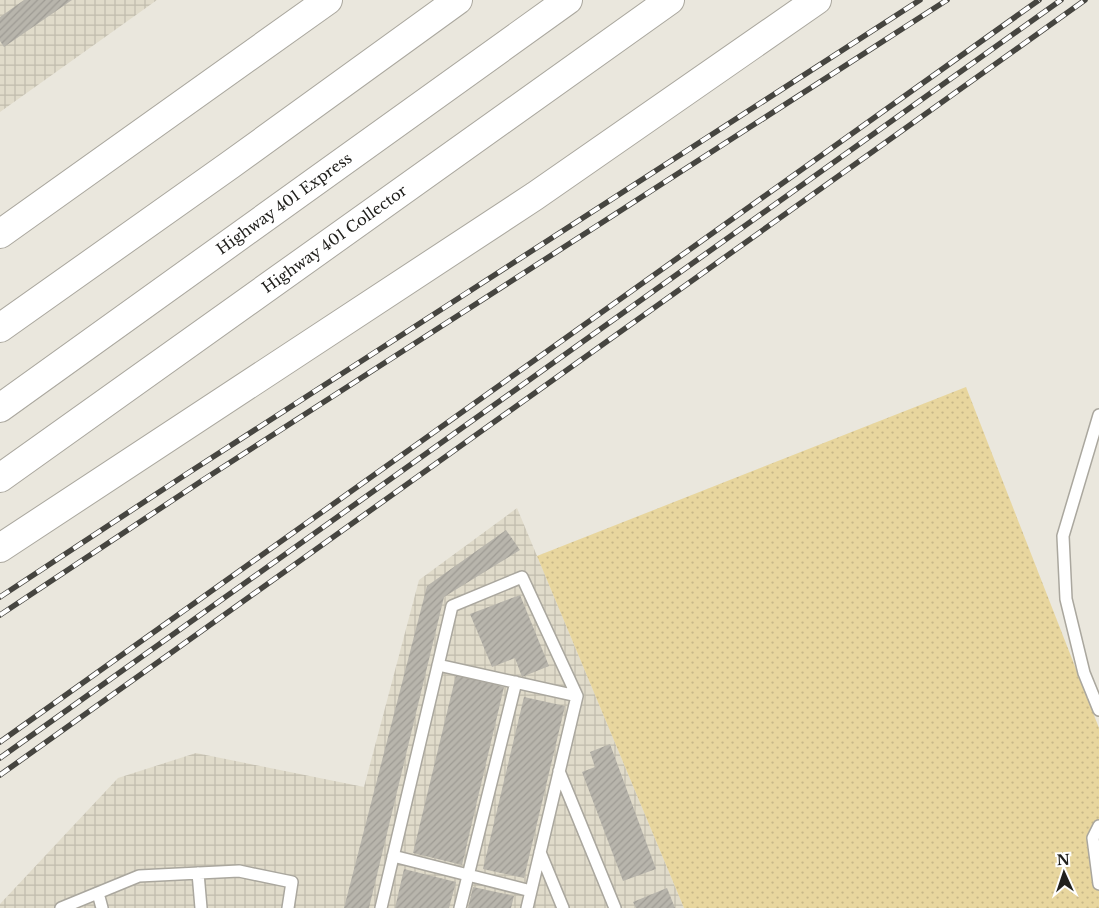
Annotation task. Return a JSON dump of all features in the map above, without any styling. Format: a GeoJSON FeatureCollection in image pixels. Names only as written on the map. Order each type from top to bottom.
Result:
{"type":"FeatureCollection","features":[{"type":"Feature","properties":{"kind":"highway"},"geometry":{"type":"LineString","coordinates":[[0,234],[328,0]]}},
{"type":"Feature","properties":{"kind":"highway"},"geometry":{"type":"LineString","coordinates":[[0,328],[458,0]]}},
{"type":"Feature","properties":{"kind":"highway","name":"Highway 401 Express"},"geometry":{"type":"LineString","coordinates":[[0,408],[568,0]]}},
{"type":"Feature","properties":{"kind":"highway","name":"Highway 401 Collector"},"geometry":{"type":"LineString","coordinates":[[0,478],[670,0]]}},
{"type":"Feature","properties":{"kind":"highway"},"geometry":{"type":"LineString","coordinates":[[0,548],[535,196],[817,0]]}},
{"type":"Feature","properties":{"kind":"lane"},"geometry":{"type":"LineString","coordinates":[[1099,415],[1063,536],[1066,599],[1084,673],[1099,710]]}},
{"type":"Feature","properties":{"kind":"lane"},"geometry":{"type":"LineString","coordinates":[[380,908],[452,606],[522,577],[577,696],[527,908]]}},
{"type":"Feature","properties":{"kind":"lane"},"geometry":{"type":"LineString","coordinates":[[438,665],[577,696]]}},
{"type":"Feature","properties":{"kind":"lane"},"geometry":{"type":"LineString","coordinates":[[460,908],[516,682]]}},
{"type":"Feature","properties":{"kind":"lane"},"geometry":{"type":"LineString","coordinates":[[559,771],[615,908]]}},
{"type":"Feature","properties":{"kind":"lane"},"geometry":{"type":"LineString","coordinates":[[1099,826],[1093,838],[1099,884]]}},
{"type":"Feature","properties":{"kind":"lane"},"geometry":{"type":"LineString","coordinates":[[540,852],[563,908]]}},
{"type":"Feature","properties":{"kind":"lane"},"geometry":{"type":"LineString","coordinates":[[393,856],[531,892]]}},
{"type":"Feature","properties":{"kind":"lane"},"geometry":{"type":"LineString","coordinates":[[61,908],[139,876],[239,871],[292,882],[288,908]]}},
{"type":"Feature","properties":{"kind":"lane"},"geometry":{"type":"LineString","coordinates":[[198,873],[202,908]]}},
{"type":"Feature","properties":{"kind":"lane"},"geometry":{"type":"LineString","coordinates":[[98,893],[102,908]]}},
{"type":"Feature","properties":{"kind":"shaded area"},"geometry":{"type":"Polygon","coordinates":[[[0,0],[157,0],[0,112],[0,0]]]}},
{"type":"Feature","properties":{"kind":"shaded area"},"geometry":{"type":"Polygon","coordinates":[[[966,387],[1099,728],[1099,908],[684,908],[537,556],[966,387]]]}},
{"type":"Feature","properties":{"kind":"shaded area"},"geometry":{"type":"Polygon","coordinates":[[[517,508],[684,908],[0,908],[0,904],[118,778],[196,753],[364,787],[419,580],[517,508]]]}},
{"type":"Feature","properties":{"kind":"building"},"geometry":{"type":"Polygon","coordinates":[[[24,0],[72,0],[4,47],[0,41],[0,17],[24,0]]]}},
{"type":"Feature","properties":{"kind":"building"},"geometry":{"type":"Polygon","coordinates":[[[506,530],[520,550],[444,597],[369,908],[344,908],[427,586],[506,530]]]}},
{"type":"Feature","properties":{"kind":"building"},"geometry":{"type":"Polygon","coordinates":[[[520,595],[549,666],[522,677],[515,658],[492,667],[470,614],[520,595]]]}},
{"type":"Feature","properties":{"kind":"building"},"geometry":{"type":"Polygon","coordinates":[[[456,675],[504,687],[462,865],[413,853],[456,675]]]}},
{"type":"Feature","properties":{"kind":"building"},"geometry":{"type":"Polygon","coordinates":[[[524,697],[565,706],[524,878],[483,869],[524,697]]]}},
{"type":"Feature","properties":{"kind":"building"},"geometry":{"type":"Polygon","coordinates":[[[610,744],[656,869],[623,881],[582,772],[595,767],[590,752],[610,744]]]}},
{"type":"Feature","properties":{"kind":"building"},"geometry":{"type":"Polygon","coordinates":[[[404,869],[456,882],[449,908],[395,908],[404,869]]]}},
{"type":"Feature","properties":{"kind":"building"},"geometry":{"type":"Polygon","coordinates":[[[473,887],[514,896],[511,908],[468,908],[473,887]]]}},
{"type":"Feature","properties":{"kind":"building"},"geometry":{"type":"Polygon","coordinates":[[[667,888],[675,908],[636,908],[633,902],[667,888]]]}},
{"type":"Feature","properties":{"kind":"railway"},"geometry":{"type":"LineString","coordinates":[[0,597],[185,475],[920,0]]}},
{"type":"Feature","properties":{"kind":"railway"},"geometry":{"type":"LineString","coordinates":[[0,615],[203,480],[947,0]]}},
{"type":"Feature","properties":{"kind":"railway"},"geometry":{"type":"LineString","coordinates":[[0,742],[1039,0]]}},
{"type":"Feature","properties":{"kind":"railway"},"geometry":{"type":"LineString","coordinates":[[0,758],[1061,0]]}},
{"type":"Feature","properties":{"kind":"railway"},"geometry":{"type":"LineString","coordinates":[[0,775],[1085,0]]}}]}
